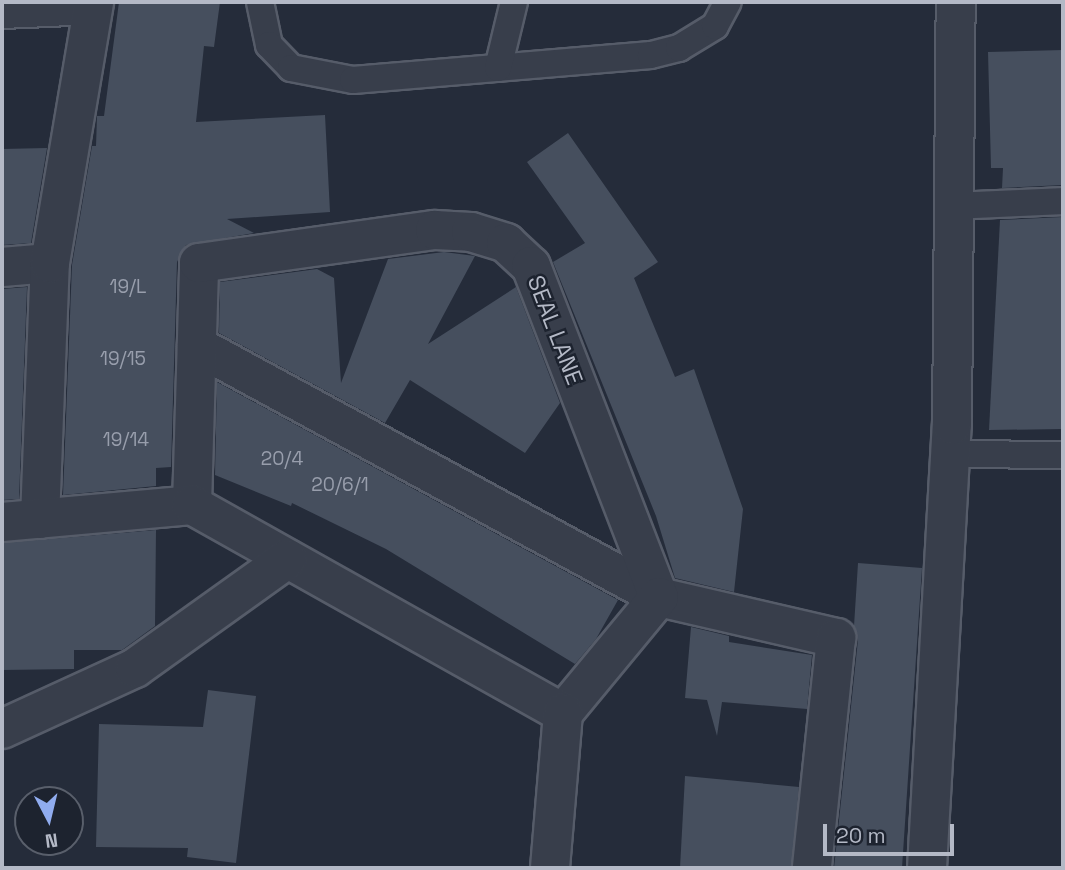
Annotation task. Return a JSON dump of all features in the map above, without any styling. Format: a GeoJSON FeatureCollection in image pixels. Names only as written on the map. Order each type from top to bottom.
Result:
{"type":"FeatureCollection","features":[{"type":"Feature","properties":{"kind":"street"},"geometry":{"type":"LineString","coordinates":[[927,868],[951,454],[956,2]]}},
{"type":"Feature","properties":{"kind":"street"},"geometry":{"type":"LineString","coordinates":[[2,9],[93,4],[50,263],[40,519]]}},
{"type":"Feature","properties":{"kind":"street","name":"SEAL LANE"},"geometry":{"type":"LineString","coordinates":[[192,505],[199,262],[435,230],[471,232],[506,243],[531,266],[659,597]]}},
{"type":"Feature","properties":{"kind":"street"},"geometry":{"type":"LineString","coordinates":[[2,267],[50,263]]}},
{"type":"Feature","properties":{"kind":"street"},"geometry":{"type":"LineString","coordinates":[[197,346],[659,597],[836,638],[812,868]]}},
{"type":"Feature","properties":{"kind":"street"},"geometry":{"type":"LineString","coordinates":[[2,522],[192,505],[563,713]]}},
{"type":"Feature","properties":{"kind":"street"},"geometry":{"type":"LineString","coordinates":[[2,729],[135,668],[287,559]]}},
{"type":"Feature","properties":{"kind":"street"},"geometry":{"type":"LineString","coordinates":[[550,868],[563,713],[659,597]]}},
{"type":"Feature","properties":{"kind":"lane"},"geometry":{"type":"LineString","coordinates":[[260,2],[269,45],[291,68],[353,80],[651,55],[679,48],[715,26],[728,2]]}},
{"type":"Feature","properties":{"kind":"lane"},"geometry":{"type":"LineString","coordinates":[[498,68],[513,2]]}},
{"type":"Feature","properties":{"kind":"lane"},"geometry":{"type":"LineString","coordinates":[[954,206],[1063,201]]}},
{"type":"Feature","properties":{"kind":"lane"},"geometry":{"type":"LineString","coordinates":[[951,454],[1063,455]]}},
{"type":"Feature","properties":{"kind":"building"},"geometry":{"type":"Polygon","coordinates":[[[119,2],[220,2],[214,47],[204,46],[196,122],[325,115],[330,212],[227,219],[254,233],[186,245],[177,262],[171,467],[156,468],[156,486],[63,495],[72,265],[92,146],[96,146],[97,116],[104,116],[119,2]]]}},
{"type":"Feature","properties":{"kind":"building"},"geometry":{"type":"Polygon","coordinates":[[[1063,50],[1063,185],[1002,188],[1003,168],[991,168],[988,52],[1063,50]]]}},
{"type":"Feature","properties":{"kind":"building"},"geometry":{"type":"Polygon","coordinates":[[[568,133],[658,262],[634,278],[675,377],[694,369],[743,509],[734,592],[675,578],[656,516],[553,262],[585,243],[527,162],[568,133]]]}},
{"type":"Feature","properties":{"kind":"building"},"geometry":{"type":"Polygon","coordinates":[[[47,148],[31,243],[2,245],[2,149],[47,148]]]}},
{"type":"Feature","properties":{"kind":"building"},"geometry":{"type":"Polygon","coordinates":[[[1063,217],[1063,429],[989,430],[1000,220],[1063,217]]]}},
{"type":"Feature","properties":{"kind":"building"},"geometry":{"type":"Polygon","coordinates":[[[444,252],[475,256],[428,344],[516,287],[560,403],[525,453],[410,380],[385,423],[219,333],[220,282],[317,269],[334,278],[341,383],[388,259],[444,252]]]}},
{"type":"Feature","properties":{"kind":"building"},"geometry":{"type":"Polygon","coordinates":[[[27,287],[19,499],[2,500],[2,289],[27,287]]]}},
{"type":"Feature","properties":{"kind":"building"},"geometry":{"type":"Polygon","coordinates":[[[217,382],[618,600],[596,639],[575,664],[386,549],[292,503],[291,506],[215,475],[217,382]]]}},
{"type":"Feature","properties":{"kind":"building"},"geometry":{"type":"Polygon","coordinates":[[[156,530],[155,626],[122,650],[74,650],[74,669],[2,670],[2,543],[156,530]]]}},
{"type":"Feature","properties":{"kind":"building"},"geometry":{"type":"Polygon","coordinates":[[[858,563],[922,568],[902,868],[834,868],[858,640],[854,626],[858,563]]]}},
{"type":"Feature","properties":{"kind":"building"},"geometry":{"type":"Polygon","coordinates":[[[691,627],[729,636],[729,642],[812,655],[807,709],[722,702],[717,736],[707,700],[685,698],[691,627]]]}},
{"type":"Feature","properties":{"kind":"building"},"geometry":{"type":"Polygon","coordinates":[[[208,690],[256,696],[236,863],[187,857],[188,848],[96,847],[99,724],[203,727],[208,690]]]}},
{"type":"Feature","properties":{"kind":"building"},"geometry":{"type":"Polygon","coordinates":[[[685,776],[799,787],[791,868],[680,868],[685,776]]]}}]}
